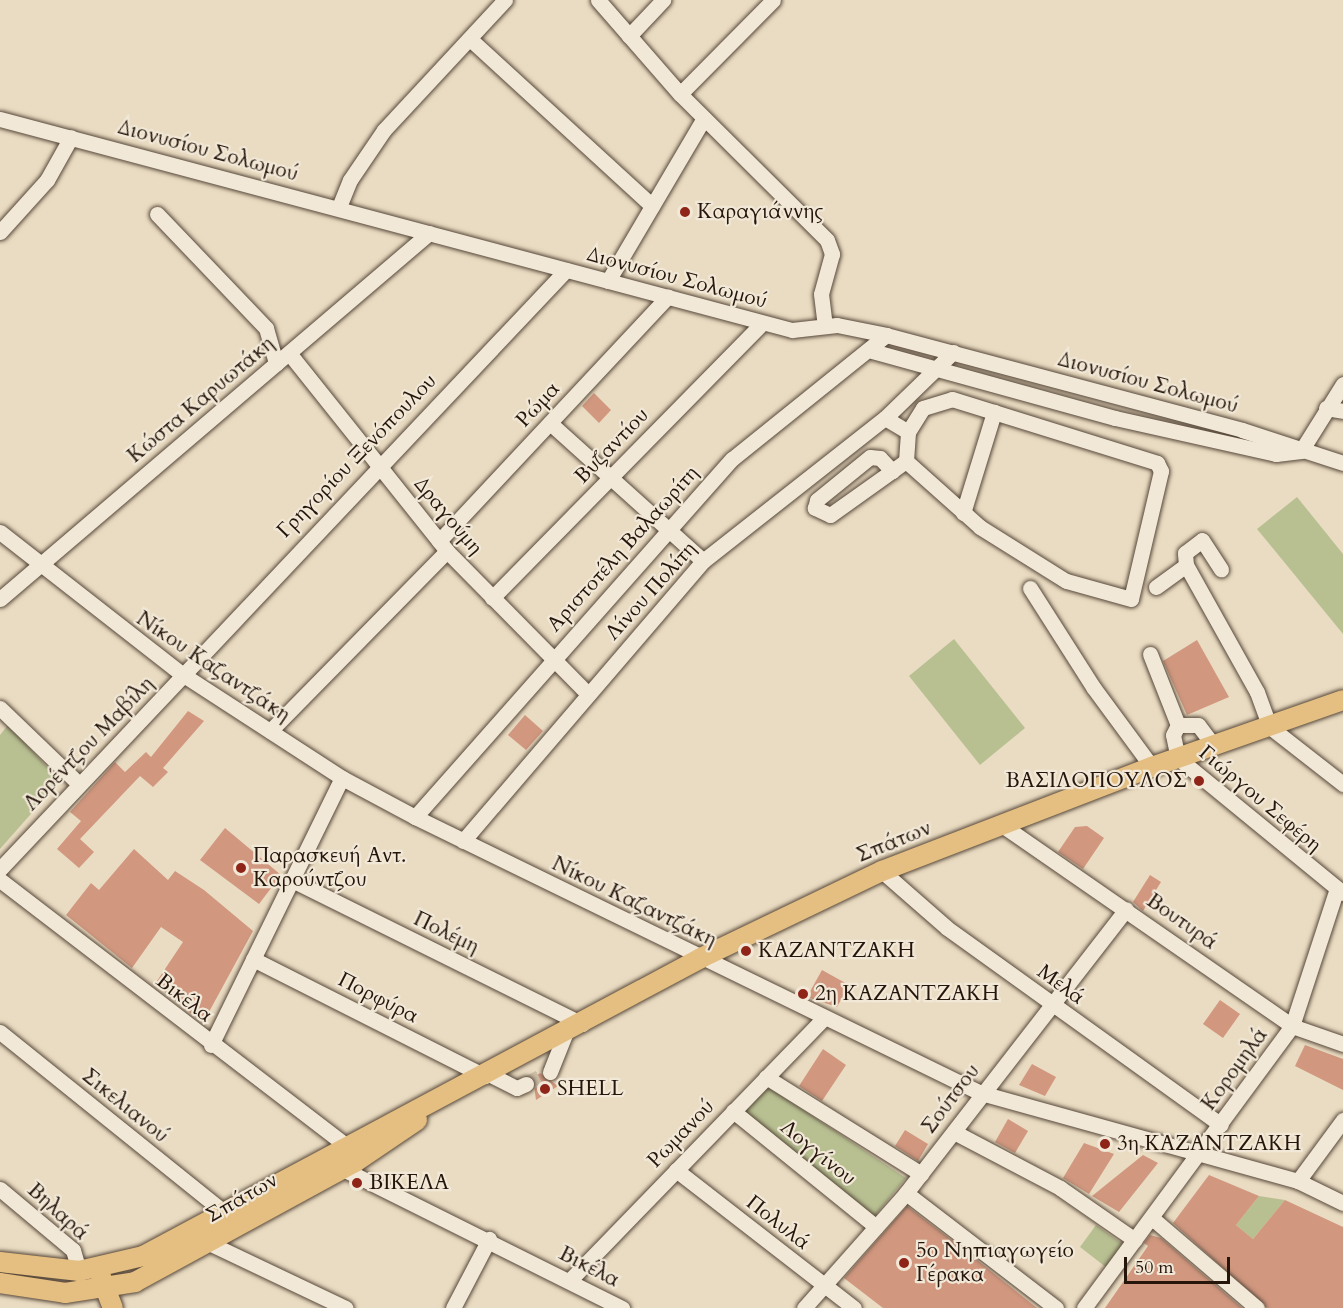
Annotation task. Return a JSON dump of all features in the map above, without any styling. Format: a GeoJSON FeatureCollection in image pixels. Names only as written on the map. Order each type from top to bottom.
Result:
{"type":"FeatureCollection","features":[{"type":"Feature","properties":{"kind":"main road","name":"Σπάτων"},"geometry":{"type":"LineString","coordinates":[[0,1262],[89,1270],[143,1256],[345,1145],[487,1075],[701,958],[882,871],[1152,766],[1343,700]]}},
{"type":"Feature","properties":{"kind":"main road","name":"Σπάτων"},"geometry":{"type":"LineString","coordinates":[[0,1283],[89,1300],[106,1289],[141,1279],[211,1244],[343,1169],[487,1075]]}},
{"type":"Feature","properties":{"kind":"main road"},"geometry":{"type":"LineString","coordinates":[[89,1270],[106,1289],[113,1308]]}},
{"type":"Feature","properties":{"kind":"main road"},"geometry":{"type":"LineString","coordinates":[[89,1270],[89,1300]]}},
{"type":"Feature","properties":{"kind":"street"},"geometry":{"type":"LineString","coordinates":[[339,207],[350,180],[376,141],[505,0]]}},
{"type":"Feature","properties":{"kind":"street"},"geometry":{"type":"LineString","coordinates":[[598,0],[680,94],[827,240],[832,255],[821,294],[825,326]]}},
{"type":"Feature","properties":{"kind":"street"},"geometry":{"type":"LineString","coordinates":[[629,36],[663,0]]}},
{"type":"Feature","properties":{"kind":"street"},"geometry":{"type":"LineString","coordinates":[[680,94],[773,0]]}},
{"type":"Feature","properties":{"kind":"street"},"geometry":{"type":"LineString","coordinates":[[470,39],[652,206]]}},
{"type":"Feature","properties":{"kind":"street"},"geometry":{"type":"LineString","coordinates":[[608,281],[704,118]]}},
{"type":"Feature","properties":{"kind":"street","name":"Διονυσίου Σολωμού"},"geometry":{"type":"LineString","coordinates":[[0,119],[339,207],[762,323],[801,331],[825,326],[886,335],[1242,429],[1301,451],[1343,463]]}},
{"type":"Feature","properties":{"kind":"street"},"geometry":{"type":"LineString","coordinates":[[0,232],[47,180],[71,137]]}},
{"type":"Feature","properties":{"kind":"street"},"geometry":{"type":"LineString","coordinates":[[157,213],[266,328],[276,364]]}},
{"type":"Feature","properties":{"kind":"street","name":"Κώστα Καρυωτάκη"},"geometry":{"type":"LineString","coordinates":[[0,599],[37,564],[429,233]]}},
{"type":"Feature","properties":{"kind":"street","name":"Γρηγορίου Ξενόπουλου"},"geometry":{"type":"LineString","coordinates":[[182,674],[377,464],[566,270]]}},
{"type":"Feature","properties":{"kind":"street","name":"Ρώμα"},"geometry":{"type":"LineString","coordinates":[[270,731],[443,546],[550,423],[668,296]]}},
{"type":"Feature","properties":{"kind":"street","name":"Βυζαντίου"},"geometry":{"type":"LineString","coordinates":[[492,598],[762,323]]}},
{"type":"Feature","properties":{"kind":"street","name":"Αριστοτέλη Βαλαωρίτη"},"geometry":{"type":"LineString","coordinates":[[415,817],[732,459],[872,351],[886,335]]}},
{"type":"Feature","properties":{"kind":"street"},"geometry":{"type":"LineString","coordinates":[[872,351],[1258,451],[1301,451],[1343,384]]}},
{"type":"Feature","properties":{"kind":"street","name":"Λίνου Πολίτη"},"geometry":{"type":"LineString","coordinates":[[464,841],[703,561],[885,418],[940,370],[952,352]]}},
{"type":"Feature","properties":{"kind":"street","name":"Δραγούμη"},"geometry":{"type":"LineString","coordinates":[[289,353],[443,546],[552,660],[588,694]]}},
{"type":"Feature","properties":{"kind":"street"},"geometry":{"type":"LineString","coordinates":[[937,400],[994,412],[1157,463],[1161,471],[1131,598],[1066,581],[1016,554],[963,513],[906,461],[908,432],[923,408],[937,400]]}},
{"type":"Feature","properties":{"kind":"street"},"geometry":{"type":"LineString","coordinates":[[1326,408],[1343,411]]}},
{"type":"Feature","properties":{"kind":"street"},"geometry":{"type":"LineString","coordinates":[[963,513],[994,412]]}},
{"type":"Feature","properties":{"kind":"street"},"geometry":{"type":"LineString","coordinates":[[885,418],[908,432]]}},
{"type":"Feature","properties":{"kind":"street"},"geometry":{"type":"LineString","coordinates":[[550,423],[671,528],[703,561]]}},
{"type":"Feature","properties":{"kind":"street"},"geometry":{"type":"LineString","coordinates":[[892,471],[880,458],[870,457],[817,500],[815,508],[830,515],[892,471],[906,461]]}},
{"type":"Feature","properties":{"kind":"street","name":"Νίκου Καζαντζάκη"},"geometry":{"type":"LineString","coordinates":[[0,532],[37,564],[182,674],[342,778],[415,817],[824,1018],[981,1092],[1298,1181],[1343,1203]]}},
{"type":"Feature","properties":{"kind":"street"},"geometry":{"type":"LineString","coordinates":[[1221,569],[1202,540],[1185,553],[1186,565],[1257,692],[1269,727],[1343,784]]}},
{"type":"Feature","properties":{"kind":"street"},"geometry":{"type":"LineString","coordinates":[[1156,586],[1186,565]]}},
{"type":"Feature","properties":{"kind":"street"},"geometry":{"type":"LineString","coordinates":[[1030,588],[1093,687],[1152,766]]}},
{"type":"Feature","properties":{"kind":"street"},"geometry":{"type":"LineString","coordinates":[[1150,654],[1178,725],[1172,741],[1178,758]]}},
{"type":"Feature","properties":{"kind":"street","name":"Λορέντζου Μαβίλη"},"geometry":{"type":"LineString","coordinates":[[0,868],[182,674]]}},
{"type":"Feature","properties":{"kind":"street"},"geometry":{"type":"LineString","coordinates":[[3,718],[78,783]]}},
{"type":"Feature","properties":{"kind":"street"},"geometry":{"type":"LineString","coordinates":[[1178,725],[1198,725],[1214,746]]}},
{"type":"Feature","properties":{"kind":"street","name":"Γιώργου Σεφέρη"},"geometry":{"type":"LineString","coordinates":[[1178,758],[1339,892]]}},
{"type":"Feature","properties":{"kind":"street"},"geometry":{"type":"LineString","coordinates":[[211,1045],[342,778]]}},
{"type":"Feature","properties":{"kind":"street","name":"Βουτυρά"},"geometry":{"type":"LineString","coordinates":[[1002,825],[1292,1026],[1343,1044]]}},
{"type":"Feature","properties":{"kind":"street","name":"Μελά"},"geometry":{"type":"LineString","coordinates":[[882,871],[947,928],[1221,1125]]}},
{"type":"Feature","properties":{"kind":"street","name":"Βικέλα"},"geometry":{"type":"LineString","coordinates":[[0,880],[211,1045],[345,1145]]}},
{"type":"Feature","properties":{"kind":"street","name":"Πολέμη"},"geometry":{"type":"LineString","coordinates":[[292,880],[574,1028]]}},
{"type":"Feature","properties":{"kind":"street","name":"Κορομηλά"},"geometry":{"type":"LineString","coordinates":[[1084,1308],[1200,1154],[1292,1026],[1339,892]]}},
{"type":"Feature","properties":{"kind":"street","name":"Σούτσου"},"geometry":{"type":"LineString","coordinates":[[804,1308],[906,1193],[954,1132],[981,1092],[1126,909]]}},
{"type":"Feature","properties":{"kind":"street","name":"Πορφύρα"},"geometry":{"type":"LineString","coordinates":[[253,959],[487,1075],[517,1088],[526,1084]]}},
{"type":"Feature","properties":{"kind":"street","name":"Ρωμανού"},"geometry":{"type":"LineString","coordinates":[[569,1281],[824,1018]]}},
{"type":"Feature","properties":{"kind":"street"},"geometry":{"type":"LineString","coordinates":[[550,1072],[574,1028]]}},
{"type":"Feature","properties":{"kind":"street","name":"Σικελιανού"},"geometry":{"type":"LineString","coordinates":[[0,1032],[224,1212]]}},
{"type":"Feature","properties":{"kind":"street"},"geometry":{"type":"LineString","coordinates":[[766,1077],[921,1174]]}},
{"type":"Feature","properties":{"kind":"street","name":"Λογγίνου"},"geometry":{"type":"LineString","coordinates":[[733,1111],[876,1227]]}},
{"type":"Feature","properties":{"kind":"street"},"geometry":{"type":"LineString","coordinates":[[1298,1181],[1343,1120]]}},
{"type":"Feature","properties":{"kind":"street"},"geometry":{"type":"LineString","coordinates":[[954,1132],[1060,1188],[1135,1240]]}},
{"type":"Feature","properties":{"kind":"street","name":"Βικέλα"},"geometry":{"type":"LineString","coordinates":[[343,1169],[489,1239],[622,1308]]}},
{"type":"Feature","properties":{"kind":"street","name":"Πολυλά"},"geometry":{"type":"LineString","coordinates":[[676,1170],[854,1308]]}},
{"type":"Feature","properties":{"kind":"street","name":"Βηλαρά"},"geometry":{"type":"LineString","coordinates":[[0,1189],[73,1250],[89,1270]]}},
{"type":"Feature","properties":{"kind":"street"},"geometry":{"type":"LineString","coordinates":[[906,1193],[1056,1308]]}},
{"type":"Feature","properties":{"kind":"street"},"geometry":{"type":"LineString","coordinates":[[1152,1218],[1257,1308]]}},
{"type":"Feature","properties":{"kind":"street"},"geometry":{"type":"LineString","coordinates":[[453,1308],[489,1239]]}},
{"type":"Feature","properties":{"kind":"street"},"geometry":{"type":"LineString","coordinates":[[211,1244],[346,1308]]}},
{"type":"Feature","properties":{"kind":"green space"},"geometry":{"type":"Polygon","coordinates":[[[1297,497],[1343,554],[1343,634],[1257,529],[1297,497]]]}},
{"type":"Feature","properties":{"kind":"green space"},"geometry":{"type":"Polygon","coordinates":[[[954,639],[1025,728],[980,765],[909,676],[954,639]]]}},
{"type":"Feature","properties":{"kind":"green space"},"geometry":{"type":"Polygon","coordinates":[[[8,725],[60,781],[0,849],[0,735],[8,725]]]}},
{"type":"Feature","properties":{"kind":"green space"},"geometry":{"type":"Polygon","coordinates":[[[767,1086],[906,1178],[873,1218],[742,1113],[767,1086]]]}},
{"type":"Feature","properties":{"kind":"green space"},"geometry":{"type":"Polygon","coordinates":[[[1259,1196],[1285,1200],[1253,1239],[1236,1225],[1259,1196]]]}},
{"type":"Feature","properties":{"kind":"green space"},"geometry":{"type":"Polygon","coordinates":[[[1096,1225],[1124,1245],[1107,1268],[1080,1247],[1096,1225]]]}},
{"type":"Feature","properties":{"kind":"building"},"geometry":{"type":"Polygon","coordinates":[[[594,393],[611,410],[599,423],[582,406],[594,393]]]}},
{"type":"Feature","properties":{"kind":"building"},"geometry":{"type":"Polygon","coordinates":[[[1197,640],[1229,697],[1187,715],[1163,661],[1197,640]]]}},
{"type":"Feature","properties":{"kind":"building"},"geometry":{"type":"Polygon","coordinates":[[[188,711],[204,721],[163,768],[168,772],[153,787],[140,776],[80,839],[94,852],[79,868],[57,849],[81,821],[70,812],[115,762],[125,772],[146,752],[151,757],[188,711]]]}},
{"type":"Feature","properties":{"kind":"building"},"geometry":{"type":"Polygon","coordinates":[[[525,715],[543,731],[526,750],[508,735],[525,715]]]}},
{"type":"Feature","properties":{"kind":"building"},"geometry":{"type":"Polygon","coordinates":[[[1087,826],[1104,838],[1083,869],[1058,852],[1075,827],[1087,826]]]}},
{"type":"Feature","properties":{"kind":"building","name":"Παρασκευή Αντ. Καρούντζου"},"geometry":{"type":"Polygon","coordinates":[[[225,828],[281,875],[259,904],[200,860],[225,828]]]}},
{"type":"Feature","properties":{"kind":"building"},"geometry":{"type":"Polygon","coordinates":[[[134,849],[168,880],[175,871],[204,890],[253,931],[203,1023],[155,984],[183,942],[161,927],[132,968],[66,915],[91,883],[99,890],[134,849]]]}},
{"type":"Feature","properties":{"kind":"building"},"geometry":{"type":"Polygon","coordinates":[[[1150,875],[1161,882],[1143,911],[1133,902],[1150,875]]]}},
{"type":"Feature","properties":{"kind":"building"},"geometry":{"type":"Polygon","coordinates":[[[822,970],[849,985],[837,1007],[807,997],[822,970]]]}},
{"type":"Feature","properties":{"kind":"building"},"geometry":{"type":"Polygon","coordinates":[[[1220,1000],[1240,1014],[1223,1038],[1203,1024],[1220,1000]]]}},
{"type":"Feature","properties":{"kind":"building"},"geometry":{"type":"Polygon","coordinates":[[[1305,1045],[1343,1059],[1343,1090],[1295,1066],[1305,1045]]]}},
{"type":"Feature","properties":{"kind":"building"},"geometry":{"type":"Polygon","coordinates":[[[823,1049],[846,1065],[822,1101],[799,1086],[823,1049]]]}},
{"type":"Feature","properties":{"kind":"building"},"geometry":{"type":"Polygon","coordinates":[[[1032,1064],[1056,1077],[1045,1096],[1019,1085],[1032,1064]]]}},
{"type":"Feature","properties":{"kind":"building"},"geometry":{"type":"Polygon","coordinates":[[[540,1073],[558,1086],[536,1100],[533,1078],[540,1073]]]}},
{"type":"Feature","properties":{"kind":"building"},"geometry":{"type":"Polygon","coordinates":[[[1008,1119],[1028,1131],[1015,1153],[995,1142],[1008,1119]]]}},
{"type":"Feature","properties":{"kind":"building"},"geometry":{"type":"Polygon","coordinates":[[[905,1130],[928,1144],[918,1161],[895,1146],[905,1130]]]}},
{"type":"Feature","properties":{"kind":"building"},"geometry":{"type":"Polygon","coordinates":[[[1084,1143],[1114,1154],[1089,1194],[1063,1178],[1084,1143]]]}},
{"type":"Feature","properties":{"kind":"building"},"geometry":{"type":"Polygon","coordinates":[[[1143,1155],[1158,1163],[1119,1212],[1092,1196],[1143,1155]]]}},
{"type":"Feature","properties":{"kind":"building"},"geometry":{"type":"Polygon","coordinates":[[[1209,1175],[1259,1196],[1236,1225],[1253,1239],[1285,1200],[1343,1227],[1343,1308],[1267,1308],[1173,1223],[1209,1175]]]}},
{"type":"Feature","properties":{"kind":"building","name":"5ο Νηπιαγωγείο Γέρακα"},"geometry":{"type":"Polygon","coordinates":[[[907,1206],[1037,1308],[883,1308],[844,1278],[907,1206]]]}},
{"type":"Feature","properties":{"kind":"building"},"geometry":{"type":"Polygon","coordinates":[[[1150,1235],[1161,1238],[1242,1308],[1105,1308],[1148,1246],[1144,1243],[1150,1235]]]}},
{"type":"Feature","properties":{"kind":"tunnel"},"geometry":{"type":"LineString","coordinates":[[526,1084],[550,1072]]}},
{"type":"Feature","properties":{"kind":"place","name":"Καραγιάννης"},"geometry":{"type":"Point","coordinates":[685,212]}},
{"type":"Feature","properties":{"kind":"place","name":"ΒΑΣΙΛΟΠΟΥΛΟΣ"},"geometry":{"type":"Point","coordinates":[1199,781]}},
{"type":"Feature","properties":{"kind":"place","name":"Παρασκευή Αντ. Καρούντζου"},"geometry":{"type":"Point","coordinates":[241,868]}},
{"type":"Feature","properties":{"kind":"place","name":"ΚΑΖΑΝΤΖΑΚΗ"},"geometry":{"type":"Point","coordinates":[746,951]}},
{"type":"Feature","properties":{"kind":"place","name":"2η ΚΑΖΑΝΤΖΑΚΗ"},"geometry":{"type":"Point","coordinates":[803,994]}},
{"type":"Feature","properties":{"kind":"place","name":"SHELL"},"geometry":{"type":"Point","coordinates":[545,1089]}},
{"type":"Feature","properties":{"kind":"place","name":"3η ΚΑΖΑΝΤΖΑΚΗ"},"geometry":{"type":"Point","coordinates":[1105,1144]}},
{"type":"Feature","properties":{"kind":"place","name":"ΒΙΚΕΛΑ"},"geometry":{"type":"Point","coordinates":[357,1183]}},
{"type":"Feature","properties":{"kind":"place","name":"5ο Νηπιαγωγείο Γέρακα"},"geometry":{"type":"Point","coordinates":[904,1263]}}]}
